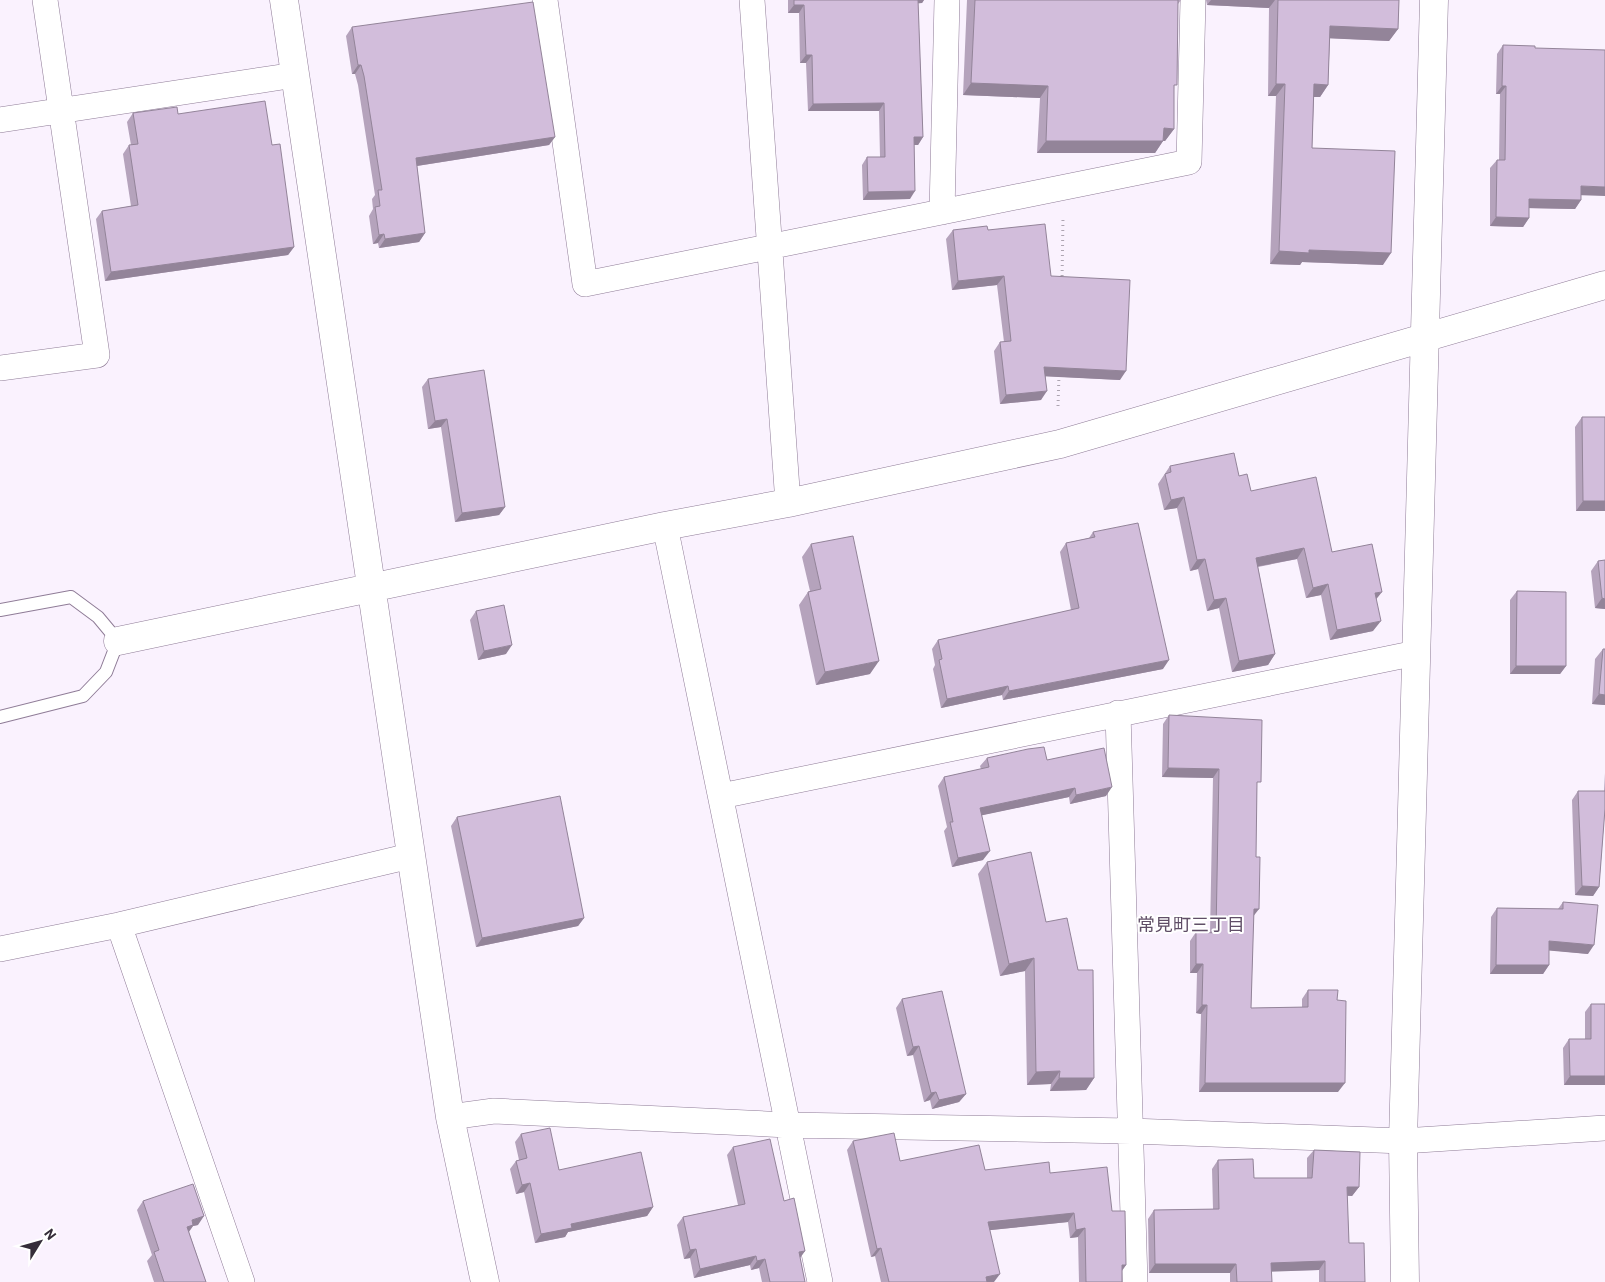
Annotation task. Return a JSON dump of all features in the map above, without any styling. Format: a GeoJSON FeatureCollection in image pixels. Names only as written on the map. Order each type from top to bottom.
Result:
{"type":"FeatureCollection","features":[{"type":"Feature","properties":{"kind":"street"},"geometry":{"type":"LineString","coordinates":[[0,368],[97,355],[45,0]]}},
{"type":"Feature","properties":{"kind":"street"},"geometry":{"type":"LineString","coordinates":[[284,0],[450,1117],[485,1282]]}},
{"type":"Feature","properties":{"kind":"street"},"geometry":{"type":"LineString","coordinates":[[545,0],[585,284],[1189,162],[1193,0]]}},
{"type":"Feature","properties":{"kind":"street"},"geometry":{"type":"LineString","coordinates":[[752,0],[788,503]]}},
{"type":"Feature","properties":{"kind":"street"},"geometry":{"type":"LineString","coordinates":[[942,212],[947,0]]}},
{"type":"Feature","properties":{"kind":"street"},"geometry":{"type":"LineString","coordinates":[[1405,1282],[1403,1141],[1434,0]]}},
{"type":"Feature","properties":{"kind":"street"},"geometry":{"type":"LineString","coordinates":[[0,120],[295,74]]}},
{"type":"Feature","properties":{"kind":"street"},"geometry":{"type":"LineString","coordinates":[[118,641],[665,526],[788,503],[1060,444],[1424,340],[1605,285]]}},
{"type":"Feature","properties":{"kind":"street"},"geometry":{"type":"LineString","coordinates":[[665,526],[820,1282]]}},
{"type":"Feature","properties":{"kind":"street"},"geometry":{"type":"LineString","coordinates":[[721,796],[1416,653]]}},
{"type":"Feature","properties":{"kind":"street"},"geometry":{"type":"LineString","coordinates":[[1118,713],[1132,1131],[1135,1282]]}},
{"type":"Feature","properties":{"kind":"street"},"geometry":{"type":"LineString","coordinates":[[0,949],[119,925],[410,856]]}},
{"type":"Feature","properties":{"kind":"street"},"geometry":{"type":"LineString","coordinates":[[119,925],[242,1282]]}},
{"type":"Feature","properties":{"kind":"street"},"geometry":{"type":"LineString","coordinates":[[450,1117],[494,1111],[788,1125],[1132,1131],[1403,1141],[1605,1128]]}},
{"type":"Feature","properties":{"kind":"lane"},"geometry":{"type":"LineString","coordinates":[[0,610],[71,597],[98,617],[118,641],[106,672],[83,696],[0,717]]}},
{"type":"Feature","properties":{"kind":"building"},"geometry":{"type":"Polygon","coordinates":[[[794,0],[918,0],[923,137],[914,137],[915,191],[868,192],[867,157],[885,157],[884,103],[813,104],[812,55],[806,55],[804,5],[794,5],[794,0]]]}},
{"type":"Feature","properties":{"kind":"building"},"geometry":{"type":"Polygon","coordinates":[[[975,0],[1178,0],[1177,85],[1174,85],[1174,129],[1164,128],[1163,141],[1046,141],[1048,86],[971,83],[975,0]]]}},
{"type":"Feature","properties":{"kind":"building"},"geometry":{"type":"Polygon","coordinates":[[[1278,0],[1399,0],[1398,29],[1330,26],[1328,85],[1314,84],[1312,148],[1395,151],[1391,253],[1309,250],[1309,253],[1279,251],[1285,84],[1276,84],[1278,0]]]}},
{"type":"Feature","properties":{"kind":"building"},"geometry":{"type":"Polygon","coordinates":[[[533,2],[555,137],[416,158],[425,233],[385,239],[384,234],[379,235],[375,207],[380,206],[378,190],[382,190],[364,76],[361,65],[358,65],[352,27],[533,2]]]}},
{"type":"Feature","properties":{"kind":"building"},"geometry":{"type":"Polygon","coordinates":[[[1503,45],[1605,50],[1605,187],[1581,186],[1581,200],[1529,199],[1529,218],[1496,217],[1497,160],[1505,160],[1506,86],[1502,86],[1503,45]]]}},
{"type":"Feature","properties":{"kind":"building"},"geometry":{"type":"Polygon","coordinates":[[[265,101],[272,145],[280,144],[294,247],[111,272],[102,211],[138,205],[129,145],[138,144],[133,113],[177,107],[178,114],[265,101]]]}},
{"type":"Feature","properties":{"kind":"building"},"geometry":{"type":"Polygon","coordinates":[[[1045,224],[1051,276],[1130,280],[1126,371],[1044,367],[1047,391],[1006,395],[1000,342],[1011,341],[1004,276],[958,281],[953,230],[987,226],[988,230],[1045,224]]]}},
{"type":"Feature","properties":{"kind":"building"},"geometry":{"type":"Polygon","coordinates":[[[484,370],[505,507],[462,513],[447,419],[435,421],[428,379],[484,370]]]}},
{"type":"Feature","properties":{"kind":"building"},"geometry":{"type":"Polygon","coordinates":[[[1582,417],[1605,417],[1605,501],[1583,501],[1582,417]]]}},
{"type":"Feature","properties":{"kind":"building"},"geometry":{"type":"Polygon","coordinates":[[[1234,453],[1239,476],[1247,474],[1251,491],[1316,477],[1332,552],[1372,544],[1382,592],[1375,593],[1381,621],[1337,630],[1328,584],[1313,588],[1304,548],[1256,558],[1275,654],[1239,661],[1226,598],[1214,600],[1205,559],[1197,560],[1184,497],[1171,500],[1165,474],[1171,472],[1170,466],[1234,453]]]}},
{"type":"Feature","properties":{"kind":"building"},"geometry":{"type":"Polygon","coordinates":[[[1138,523],[1169,660],[1009,691],[1008,686],[947,699],[939,660],[942,659],[938,640],[1079,608],[1066,543],[1095,537],[1093,532],[1138,523]]]}},
{"type":"Feature","properties":{"kind":"building"},"geometry":{"type":"Polygon","coordinates":[[[853,536],[879,661],[825,672],[808,592],[821,589],[811,544],[853,536]]]}},
{"type":"Feature","properties":{"kind":"building"},"geometry":{"type":"Polygon","coordinates":[[[1605,560],[1605,599],[1602,598],[1598,561],[1605,560]]]}},
{"type":"Feature","properties":{"kind":"building"},"geometry":{"type":"Polygon","coordinates":[[[1517,591],[1566,592],[1566,666],[1516,666],[1517,591]]]}},
{"type":"Feature","properties":{"kind":"building"},"geometry":{"type":"Polygon","coordinates":[[[504,605],[512,645],[484,651],[476,611],[504,605]]]}},
{"type":"Feature","properties":{"kind":"building"},"geometry":{"type":"Polygon","coordinates":[[[1603,649],[1605,649],[1605,695],[1599,694],[1603,649]]]}},
{"type":"Feature","properties":{"kind":"building"},"geometry":{"type":"Polygon","coordinates":[[[1169,715],[1262,720],[1261,782],[1257,782],[1256,857],[1260,857],[1259,909],[1254,909],[1251,1008],[1308,1007],[1308,990],[1338,990],[1337,1000],[1346,1001],[1345,1083],[1205,1083],[1207,1005],[1202,1005],[1203,964],[1196,964],[1196,932],[1216,933],[1219,769],[1168,768],[1169,715]]]}},
{"type":"Feature","properties":{"kind":"building"},"geometry":{"type":"Polygon","coordinates":[[[1044,747],[1047,760],[1104,748],[1112,787],[1076,795],[1075,788],[980,808],[990,851],[958,858],[950,822],[953,822],[944,777],[989,767],[987,758],[1044,747]]]}},
{"type":"Feature","properties":{"kind":"building"},"geometry":{"type":"Polygon","coordinates":[[[1578,791],[1605,791],[1599,887],[1582,886],[1578,791]]]}},
{"type":"Feature","properties":{"kind":"building"},"geometry":{"type":"Polygon","coordinates":[[[560,796],[584,918],[482,938],[457,817],[560,796]]]}},
{"type":"Feature","properties":{"kind":"building"},"geometry":{"type":"Polygon","coordinates":[[[1031,852],[1046,922],[1067,918],[1078,970],[1093,970],[1094,1078],[1059,1078],[1060,1071],[1036,1072],[1034,958],[1009,964],[987,862],[1031,852]]]}},
{"type":"Feature","properties":{"kind":"building"},"geometry":{"type":"Polygon","coordinates":[[[1563,902],[1598,905],[1594,945],[1549,941],[1549,965],[1496,965],[1497,908],[1563,909],[1563,902]]]}},
{"type":"Feature","properties":{"kind":"building"},"geometry":{"type":"Polygon","coordinates":[[[942,991],[966,1094],[939,1100],[936,1092],[931,1093],[919,1046],[913,1047],[902,999],[942,991]]]}},
{"type":"Feature","properties":{"kind":"building"},"geometry":{"type":"Polygon","coordinates":[[[1591,1004],[1605,1004],[1605,1076],[1570,1076],[1569,1039],[1591,1039],[1591,1004]]]}},
{"type":"Feature","properties":{"kind":"building"},"geometry":{"type":"Polygon","coordinates":[[[550,1128],[559,1170],[641,1152],[653,1207],[571,1224],[572,1228],[541,1234],[530,1183],[522,1185],[516,1161],[527,1158],[521,1134],[550,1128]]]}},
{"type":"Feature","properties":{"kind":"building"},"geometry":{"type":"Polygon","coordinates":[[[894,1133],[900,1161],[979,1145],[985,1170],[1049,1162],[1050,1173],[1107,1167],[1112,1211],[1125,1211],[1126,1265],[1122,1265],[1122,1282],[1086,1282],[1085,1228],[1076,1230],[1074,1213],[988,1222],[1000,1274],[986,1277],[987,1282],[889,1282],[881,1248],[877,1249],[853,1141],[894,1133]]]}},
{"type":"Feature","properties":{"kind":"building"},"geometry":{"type":"Polygon","coordinates":[[[770,1139],[784,1201],[794,1198],[805,1251],[799,1252],[805,1282],[770,1282],[765,1259],[757,1261],[756,1256],[700,1269],[696,1249],[690,1250],[683,1217],[745,1204],[733,1147],[770,1139]]]}},
{"type":"Feature","properties":{"kind":"building"},"geometry":{"type":"Polygon","coordinates":[[[1314,1150],[1360,1152],[1359,1187],[1347,1187],[1349,1243],[1364,1243],[1365,1282],[1325,1282],[1325,1261],[1271,1263],[1272,1282],[1237,1282],[1236,1264],[1155,1264],[1154,1210],[1219,1209],[1218,1160],[1253,1159],[1254,1178],[1312,1178],[1314,1150]]]}},
{"type":"Feature","properties":{"kind":"building"},"geometry":{"type":"Polygon","coordinates":[[[193,1184],[204,1216],[192,1220],[193,1225],[187,1227],[206,1282],[164,1282],[154,1252],[159,1250],[143,1201],[193,1184]]]}},
{"type":"Feature","properties":{"kind":"district","name":"常見町三丁目"},"geometry":{"type":"Point","coordinates":[1191,924]}}]}
